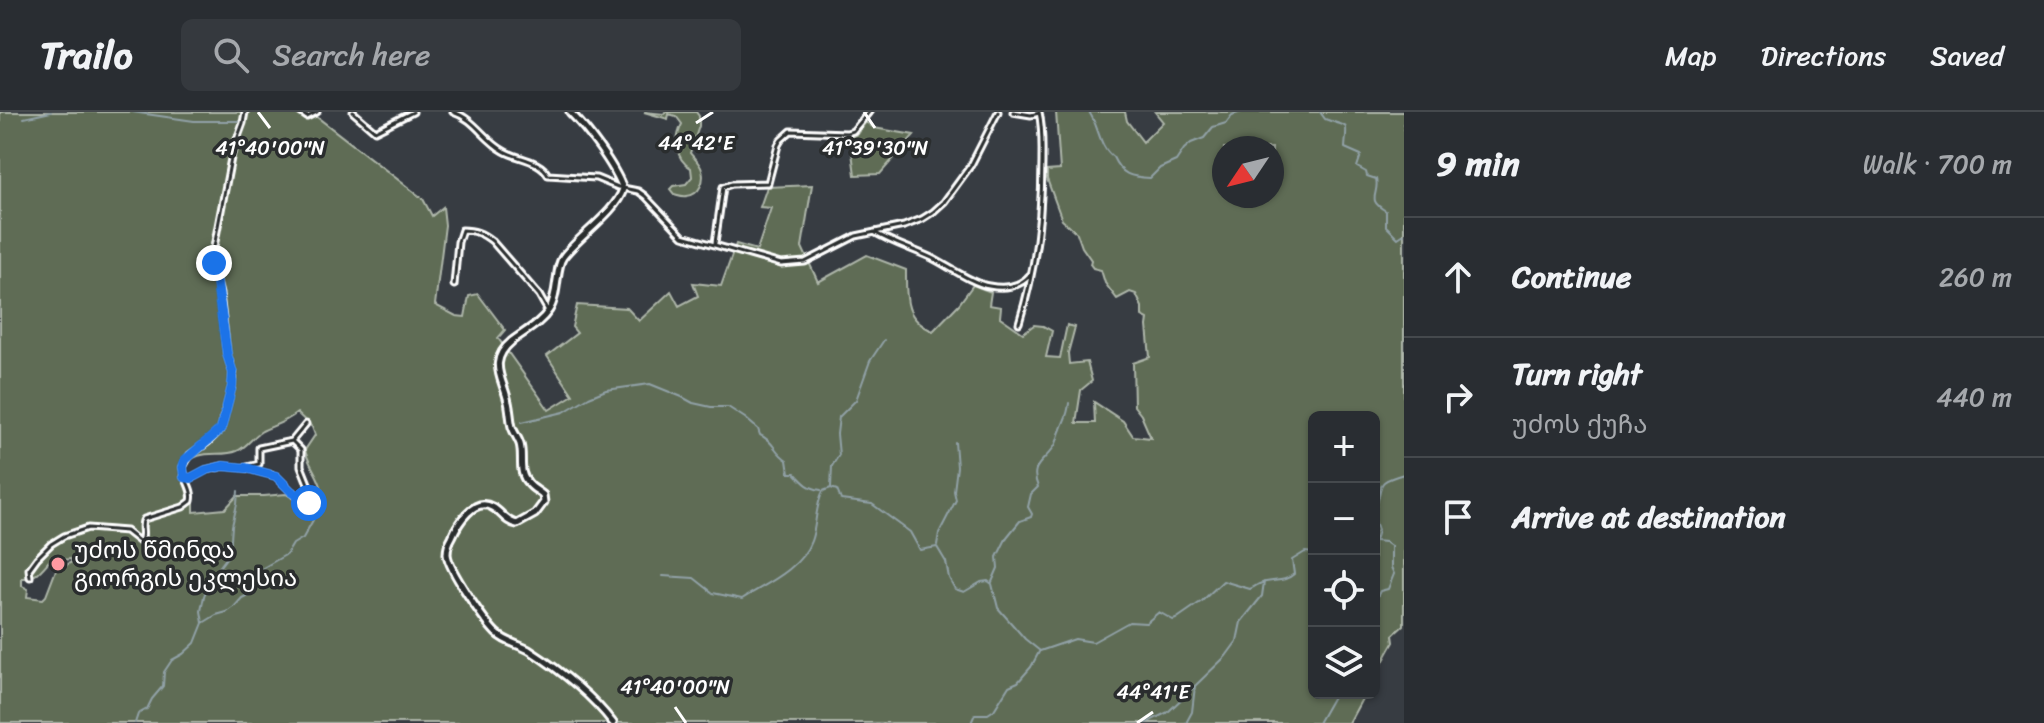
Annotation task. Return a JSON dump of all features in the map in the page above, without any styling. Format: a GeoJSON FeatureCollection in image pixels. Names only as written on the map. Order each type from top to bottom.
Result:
{"type":"FeatureCollection","features":[{"type":"Feature","properties":{"kind":"main road"},"geometry":{"type":"LineString","coordinates":[[570,112],[611,165],[623,193],[561,260],[555,296],[548,311],[540,321],[506,346],[501,355],[498,369],[512,425],[521,447],[523,475],[531,487],[543,495],[544,502],[535,514],[517,524],[510,523],[492,506],[477,507],[458,526],[448,547],[447,557],[494,632],[528,650],[585,693],[613,723]]}},
{"type":"Feature","properties":{"kind":"street"},"geometry":{"type":"LineString","coordinates":[[29,576],[31,565],[51,544],[64,536],[91,528],[126,531],[140,542],[144,535],[144,519],[183,507],[191,501],[191,490],[184,477],[185,460],[221,429],[232,386],[233,373],[227,354],[215,274],[214,237],[222,212],[232,153],[245,112]]}},
{"type":"Feature","properties":{"kind":"street"},"geometry":{"type":"LineString","coordinates":[[300,112],[307,117],[317,112]]}},
{"type":"Feature","properties":{"kind":"street"},"geometry":{"type":"LineString","coordinates":[[353,112],[375,131],[413,112]]}},
{"type":"Feature","properties":{"kind":"street"},"geometry":{"type":"LineString","coordinates":[[453,112],[469,118],[498,147],[539,165],[548,175],[596,178],[623,189],[638,191],[683,236],[781,264],[805,262],[856,236],[904,226],[933,212],[971,165],[998,112]]}},
{"type":"Feature","properties":{"kind":"street"},"geometry":{"type":"LineString","coordinates":[[714,245],[723,187],[768,183],[778,145],[791,131],[847,133],[853,131],[869,112]]}},
{"type":"Feature","properties":{"kind":"street"},"geometry":{"type":"LineString","coordinates":[[1013,112],[1039,113],[1042,123],[1041,203],[1026,301],[1019,323]]}},
{"type":"Feature","properties":{"kind":"street"},"geometry":{"type":"LineString","coordinates":[[454,285],[462,230],[473,230],[492,241],[539,295],[548,311]]}},
{"type":"Feature","properties":{"kind":"street"},"geometry":{"type":"LineString","coordinates":[[874,232],[984,286],[1013,286],[1026,281],[1030,275]]}},
{"type":"Feature","properties":{"kind":"street"},"geometry":{"type":"LineString","coordinates":[[246,468],[259,464],[259,448],[292,441],[306,424]]}},
{"type":"Feature","properties":{"kind":"street"},"geometry":{"type":"LineString","coordinates":[[184,477],[191,478],[223,466],[246,468],[276,476],[291,491],[313,505],[315,501],[301,466],[301,450],[292,441]]}},
{"type":"Feature","properties":{"kind":"green space"},"geometry":{"type":"Polygon","coordinates":[[[0,112],[313,114],[423,199],[432,216],[443,207],[445,225],[435,305],[456,316],[465,317],[469,296],[478,294],[505,330],[498,338],[549,410],[573,395],[547,356],[577,333],[572,327],[577,305],[627,308],[639,321],[671,291],[679,306],[698,296],[693,283],[721,286],[736,244],[757,250],[771,208],[760,207],[767,187],[812,185],[802,247],[818,282],[867,255],[906,270],[907,298],[912,314],[933,331],[973,285],[991,292],[989,305],[1001,307],[1000,317],[1023,333],[1034,325],[1052,331],[1046,357],[1060,358],[1067,325],[1075,327],[1068,353],[1069,364],[1087,362],[1092,381],[1081,390],[1076,423],[1095,423],[1094,402],[1123,421],[1133,436],[1151,438],[1134,406],[1133,363],[1150,357],[1148,319],[1142,316],[1136,294],[1130,292],[1117,299],[1105,283],[1101,270],[1090,264],[1091,260],[1077,233],[1062,220],[1047,179],[1047,171],[1060,170],[1056,112],[1125,112],[1127,121],[1143,142],[1163,122],[1155,112],[1404,112],[1404,625],[1393,635],[1394,642],[1380,668],[1380,411],[1308,411],[1308,699],[1362,699],[1349,723],[0,723],[0,112]],[[297,413],[262,431],[237,451],[202,455],[189,461],[184,467],[194,491],[194,512],[225,509],[237,496],[286,494],[315,511],[320,503],[322,488],[305,450],[315,435],[312,427],[297,413]],[[71,559],[49,561],[34,575],[22,578],[22,586],[28,589],[27,597],[43,599],[56,570],[72,562],[71,559]]]}},
{"type":"Feature","properties":{"kind":"green space"},"geometry":{"type":"Polygon","coordinates":[[[644,112],[696,112],[699,116],[690,153],[703,174],[700,186],[692,195],[674,194],[670,189],[686,184],[692,177],[691,168],[679,154],[678,136],[682,124],[676,116],[669,114],[668,119],[644,112]]]}},
{"type":"Feature","properties":{"kind":"green space"},"geometry":{"type":"Polygon","coordinates":[[[866,122],[874,128],[914,135],[880,174],[855,175],[850,137],[857,134],[866,122]]]}},
{"type":"Feature","properties":{"kind":"waterway"},"geometry":{"type":"LineString","coordinates":[[24,118],[51,112]]}},
{"type":"Feature","properties":{"kind":"waterway"},"geometry":{"type":"LineString","coordinates":[[132,112],[194,121],[240,121]]}},
{"type":"Feature","properties":{"kind":"waterway"},"geometry":{"type":"LineString","coordinates":[[1089,112],[1105,148],[1119,168],[1132,176],[1150,178],[1160,168],[1176,161],[1184,149],[1204,138],[1213,127],[1226,123],[1232,115],[1242,112]]}},
{"type":"Feature","properties":{"kind":"waterway"},"geometry":{"type":"LineString","coordinates":[[1320,112],[1325,119],[1345,126],[1345,148],[1361,155],[1357,167],[1376,179],[1375,200],[1386,211],[1386,226],[1398,238],[1404,234]]}},
{"type":"Feature","properties":{"kind":"waterway"},"geometry":{"type":"LineString","coordinates":[[831,487],[832,466],[839,455],[839,417],[856,400],[870,361],[884,340]]}},
{"type":"Feature","properties":{"kind":"waterway"},"geometry":{"type":"LineString","coordinates":[[522,422],[564,412],[606,390],[650,384],[693,403],[728,407],[758,429],[760,435],[787,460],[789,473],[795,473],[806,484],[821,490]]}},
{"type":"Feature","properties":{"kind":"waterway"},"geometry":{"type":"LineString","coordinates":[[992,582],[998,568],[997,557],[1007,537],[1020,521],[1031,517],[1028,507],[1031,494],[1038,487],[1036,469],[1055,445],[1069,403]]}},
{"type":"Feature","properties":{"kind":"waterway"},"geometry":{"type":"LineString","coordinates":[[937,545],[939,533],[956,500],[955,442]]}},
{"type":"Feature","properties":{"kind":"waterway"},"geometry":{"type":"LineString","coordinates":[[1380,490],[1383,482],[1404,474]]}},
{"type":"Feature","properties":{"kind":"waterway"},"geometry":{"type":"LineString","coordinates":[[663,576],[694,578],[713,593],[742,599],[782,575],[799,560],[811,541],[820,497],[823,491],[831,488],[837,490],[841,500],[872,504],[910,532],[920,550],[937,547],[955,589],[964,592],[981,582],[992,584],[998,608],[1040,651],[1075,639],[1093,642],[1129,622],[1146,623],[1159,612],[1176,619],[1223,581],[1250,589],[1262,583],[1286,579],[1294,574],[1292,560],[1308,552]]}},
{"type":"Feature","properties":{"kind":"waterway"},"geometry":{"type":"LineString","coordinates":[[135,723],[138,714],[147,709],[163,686],[164,672],[172,660],[195,643],[203,623],[201,611],[204,596],[211,578],[230,553],[238,491]]}},
{"type":"Feature","properties":{"kind":"waterway"},"geometry":{"type":"LineString","coordinates":[[203,623],[227,612],[252,593],[261,569],[287,554],[293,544],[303,538],[313,520]]}},
{"type":"Feature","properties":{"kind":"waterway"},"geometry":{"type":"LineString","coordinates":[[1380,542],[1391,546],[1394,574],[1388,589],[1380,591]]}},
{"type":"Feature","properties":{"kind":"waterway"},"geometry":{"type":"LineString","coordinates":[[1146,723],[1168,712],[1226,656],[1237,641],[1241,622],[1262,596],[1264,582]]}},
{"type":"Feature","properties":{"kind":"waterway"},"geometry":{"type":"LineString","coordinates":[[971,723],[975,714],[988,714],[994,710],[1009,686],[1018,682],[1031,667],[1039,652]]}},
{"type":"Feature","properties":{"kind":"waterway"},"geometry":{"type":"LineString","coordinates":[[1186,723],[1192,712],[1195,686]]}},
{"type":"Feature","properties":{"kind":"waterway"},"geometry":{"type":"LineString","coordinates":[[1318,723],[1332,699]]}},
{"type":"Feature","properties":{"kind":"place","name":"უძოს წმინდა გიორგის ეკლესია"},"geometry":{"type":"Point","coordinates":[58,564]}},
{"type":"Feature","properties":{"kind":"route"},"geometry":{"type":"LineString","coordinates":[[214,263],[227,354],[233,373],[232,386],[221,429],[185,460],[184,477],[191,478],[197,473],[223,466],[246,468],[276,476],[309,503]]}}]}
